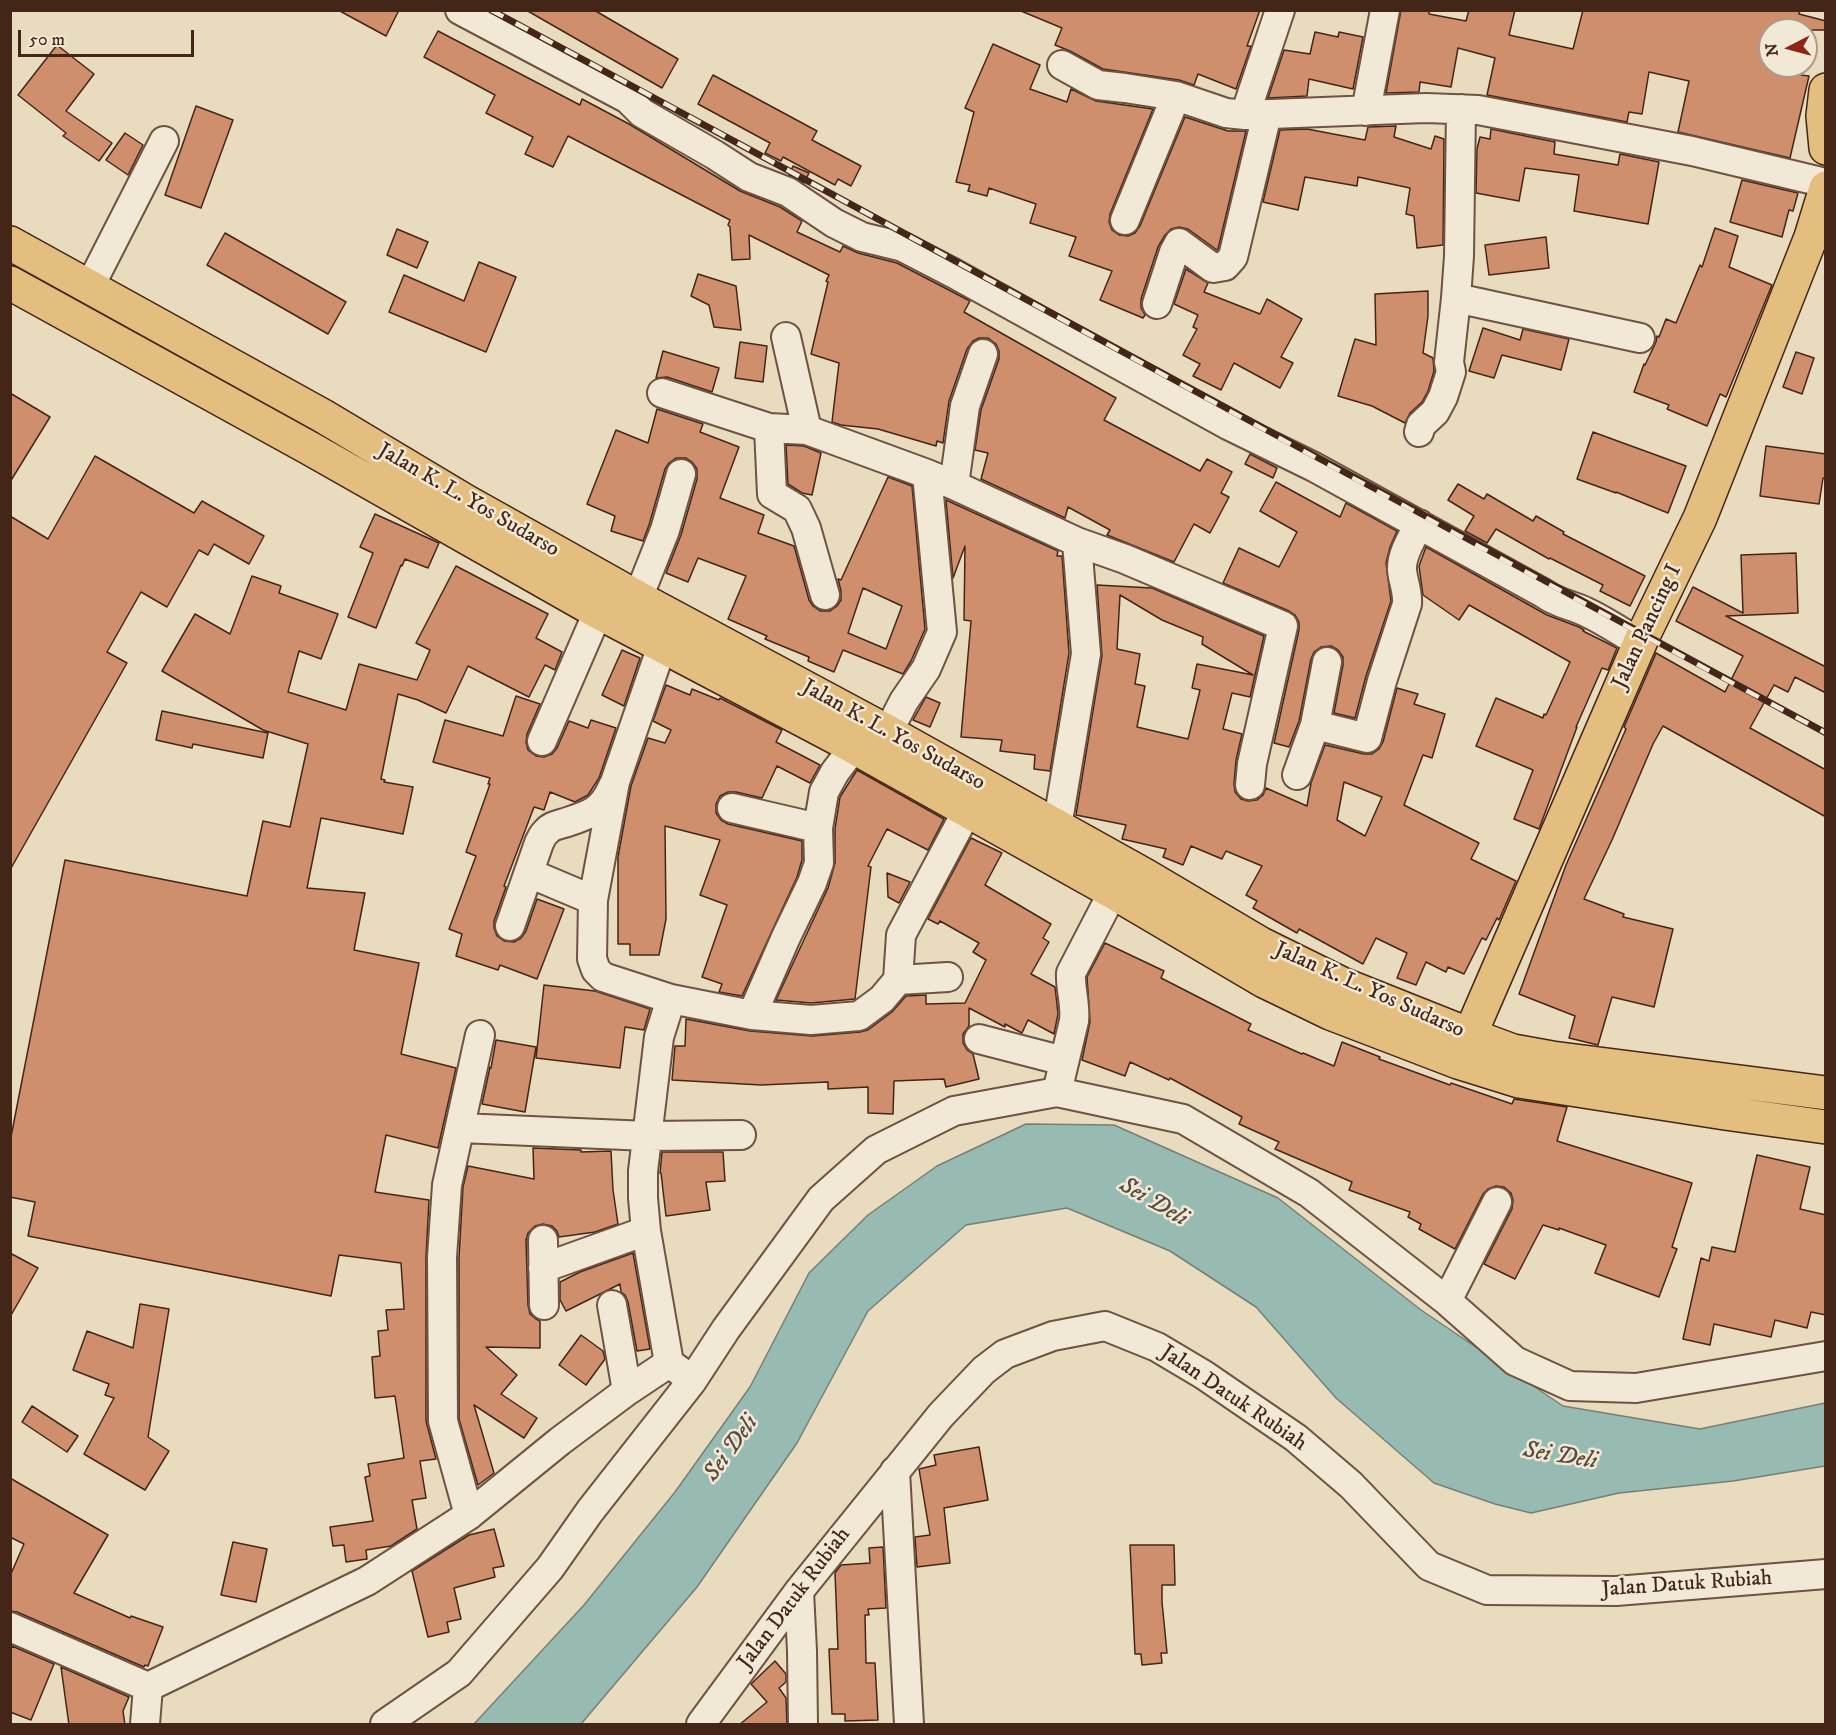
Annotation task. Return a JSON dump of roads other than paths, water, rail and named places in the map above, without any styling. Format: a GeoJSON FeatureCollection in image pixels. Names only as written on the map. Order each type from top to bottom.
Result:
{"type":"FeatureCollection","features":[{"type":"Feature","properties":{"kind":"main road"},"geometry":{"type":"LineString","coordinates":[[1826,90],[1823,116],[1826,148]]}},
{"type":"Feature","properties":{"kind":"main road","name":"Jalan Pancing I"},"geometry":{"type":"LineString","coordinates":[[1464,1049],[1639,644],[1700,518],[1818,238],[1826,188]]}},
{"type":"Feature","properties":{"kind":"main road","name":"Jalan K. L. Yos Sudarso"},"geometry":{"type":"LineString","coordinates":[[10,243],[323,416],[465,501],[638,598],[888,732],[1057,827],[1130,891]]}},
{"type":"Feature","properties":{"kind":"main road","name":"Jalan K. L. Yos Sudarso"},"geometry":{"type":"LineString","coordinates":[[10,283],[311,449],[598,612],[854,747],[967,811],[1130,891],[1261,944],[1342,984],[1519,1081],[1826,1126]]}},
{"type":"Feature","properties":{"kind":"main road","name":"Jalan K. L. Yos Sudarso"},"geometry":{"type":"LineString","coordinates":[[1464,1049],[1513,1050],[1552,1058],[1826,1093]]}},
{"type":"Feature","properties":{"kind":"street"},"geometry":{"type":"LineString","coordinates":[[460,10],[628,99],[642,113],[749,177],[788,192],[834,223],[861,237],[903,247],[953,273],[1228,425],[1314,467],[1419,524],[1556,602],[1583,610],[1599,618],[1639,644]]}},
{"type":"Feature","properties":{"kind":"street"},"geometry":{"type":"LineString","coordinates":[[1157,303],[1179,243],[1213,268],[1225,267],[1233,257],[1256,115],[1280,10]]}},
{"type":"Feature","properties":{"kind":"street"},"geometry":{"type":"LineString","coordinates":[[1366,111],[1385,10]]}},
{"type":"Feature","properties":{"kind":"street"},"geometry":{"type":"LineString","coordinates":[[1062,65],[1098,85],[1176,96],[1226,113],[1256,115],[1426,108],[1478,110],[1692,151],[1826,183]]}},
{"type":"Feature","properties":{"kind":"street"},"geometry":{"type":"LineString","coordinates":[[1125,220],[1176,96]]}},
{"type":"Feature","properties":{"kind":"street"},"geometry":{"type":"LineString","coordinates":[[1419,432],[1422,425],[1435,412],[1443,397],[1451,372],[1449,362],[1456,298],[1461,109]]}},
{"type":"Feature","properties":{"kind":"street"},"geometry":{"type":"LineString","coordinates":[[90,286],[165,141]]}},
{"type":"Feature","properties":{"kind":"street"},"geometry":{"type":"LineString","coordinates":[[1456,298],[1640,338]]}},
{"type":"Feature","properties":{"kind":"street"},"geometry":{"type":"LineString","coordinates":[[786,337],[807,430]]}},
{"type":"Feature","properties":{"kind":"street"},"geometry":{"type":"LineString","coordinates":[[954,485],[965,406],[982,354]]}},
{"type":"Feature","properties":{"kind":"street"},"geometry":{"type":"LineString","coordinates":[[662,393],[769,428],[807,430],[927,474],[1077,542],[1125,559],[1283,626],[1252,764],[1250,785]]}},
{"type":"Feature","properties":{"kind":"street"},"geometry":{"type":"LineString","coordinates":[[769,428],[772,494],[797,509],[806,528],[825,595]]}},
{"type":"Feature","properties":{"kind":"street"},"geometry":{"type":"LineString","coordinates":[[638,598],[665,530],[681,474]]}},
{"type":"Feature","properties":{"kind":"street"},"geometry":{"type":"LineString","coordinates":[[888,732],[904,701],[926,669],[942,632],[927,474]]}},
{"type":"Feature","properties":{"kind":"street"},"geometry":{"type":"LineString","coordinates":[[1315,725],[1367,738],[1382,681],[1407,604],[1408,595],[1402,566],[1419,524]]}},
{"type":"Feature","properties":{"kind":"street"},"geometry":{"type":"LineString","coordinates":[[1057,827],[1086,654],[1077,542]]}},
{"type":"Feature","properties":{"kind":"street"},"geometry":{"type":"LineString","coordinates":[[542,741],[598,612]]}},
{"type":"Feature","properties":{"kind":"street"},"geometry":{"type":"LineString","coordinates":[[510,926],[545,832],[586,816],[608,799],[662,646]]}},
{"type":"Feature","properties":{"kind":"street"},"geometry":{"type":"LineString","coordinates":[[1297,775],[1315,725],[1328,662]]}},
{"type":"Feature","properties":{"kind":"street"},"geometry":{"type":"LineString","coordinates":[[752,1015],[819,863],[819,811],[824,792],[835,772],[854,747]]}},
{"type":"Feature","properties":{"kind":"street"},"geometry":{"type":"LineString","coordinates":[[615,782],[593,900],[592,959],[596,970],[603,977],[670,999],[752,1015],[811,1020],[859,1016],[882,999],[898,980],[901,935],[967,811]]}},
{"type":"Feature","properties":{"kind":"street"},"geometry":{"type":"LineString","coordinates":[[732,808],[818,828]]}},
{"type":"Feature","properties":{"kind":"street"},"geometry":{"type":"LineString","coordinates":[[529,873],[593,900]]}},
{"type":"Feature","properties":{"kind":"street"},"geometry":{"type":"LineString","coordinates":[[1057,1092],[1074,1021],[1071,973],[1130,891]]}},
{"type":"Feature","properties":{"kind":"street"},"geometry":{"type":"LineString","coordinates":[[898,980],[948,977]]}},
{"type":"Feature","properties":{"kind":"street"},"geometry":{"type":"LineString","coordinates":[[670,999],[659,1037],[643,1172],[643,1198],[646,1231],[669,1363],[692,1381]]}},
{"type":"Feature","properties":{"kind":"street"},"geometry":{"type":"LineString","coordinates":[[468,1515],[443,1421],[442,1257],[447,1185],[480,1035]]}},
{"type":"Feature","properties":{"kind":"street"},"geometry":{"type":"LineString","coordinates":[[979,1039],[1064,1061]]}},
{"type":"Feature","properties":{"kind":"street"},"geometry":{"type":"LineString","coordinates":[[385,1725],[459,1673],[550,1568],[590,1511],[692,1381],[726,1329],[821,1199],[876,1150],[954,1111],[1057,1092],[1183,1119],[1309,1193],[1447,1302],[1515,1361],[1570,1386],[1636,1388],[1826,1356]]}},
{"type":"Feature","properties":{"kind":"street"},"geometry":{"type":"LineString","coordinates":[[460,1128],[648,1136],[741,1135]]}},
{"type":"Feature","properties":{"kind":"street"},"geometry":{"type":"LineString","coordinates":[[1447,1302],[1497,1202]]}},
{"type":"Feature","properties":{"kind":"street"},"geometry":{"type":"LineString","coordinates":[[543,1305],[543,1254],[646,1231]]}},
{"type":"Feature","properties":{"kind":"street"},"geometry":{"type":"LineString","coordinates":[[612,1305],[627,1391]]}},
{"type":"Feature","properties":{"kind":"street","name":"Jalan Datuk Rubiah"},"geometry":{"type":"LineString","coordinates":[[701,1725],[798,1591],[941,1415],[984,1370],[1005,1354],[1053,1336],[1105,1326],[1157,1347],[1214,1381],[1305,1446],[1351,1485],[1429,1566],[1487,1590],[1616,1592],[1826,1574]]}},
{"type":"Feature","properties":{"kind":"street"},"geometry":{"type":"LineString","coordinates":[[10,1627],[148,1687],[367,1581],[468,1515],[560,1441],[669,1363]]}},
{"type":"Feature","properties":{"kind":"street"},"geometry":{"type":"LineString","coordinates":[[895,1471],[909,1725]]}},
{"type":"Feature","properties":{"kind":"street"},"geometry":{"type":"LineString","coordinates":[[798,1591],[803,1725]]}},
{"type":"Feature","properties":{"kind":"street"},"geometry":{"type":"LineString","coordinates":[[145,1725],[148,1687]]}},
{"type":"Feature","properties":{"kind":"water","name":"Sei Deli"},"geometry":{"type":"Polygon","coordinates":[[[1026,1124],[1114,1125],[1278,1198],[1421,1310],[1563,1406],[1700,1429],[1825,1403],[1825,1466],[1733,1481],[1619,1493],[1531,1513],[1495,1504],[1434,1483],[1336,1398],[1256,1307],[1170,1251],[1067,1208],[966,1225],[868,1311],[797,1443],[697,1587],[581,1724],[474,1724],[584,1605],[675,1492],[750,1387],[809,1273],[868,1215],[937,1166],[1026,1124]]]}},
{"type":"Feature","properties":{"kind":"railway"},"geometry":{"type":"LineString","coordinates":[[491,10],[1826,733]]}}]}
